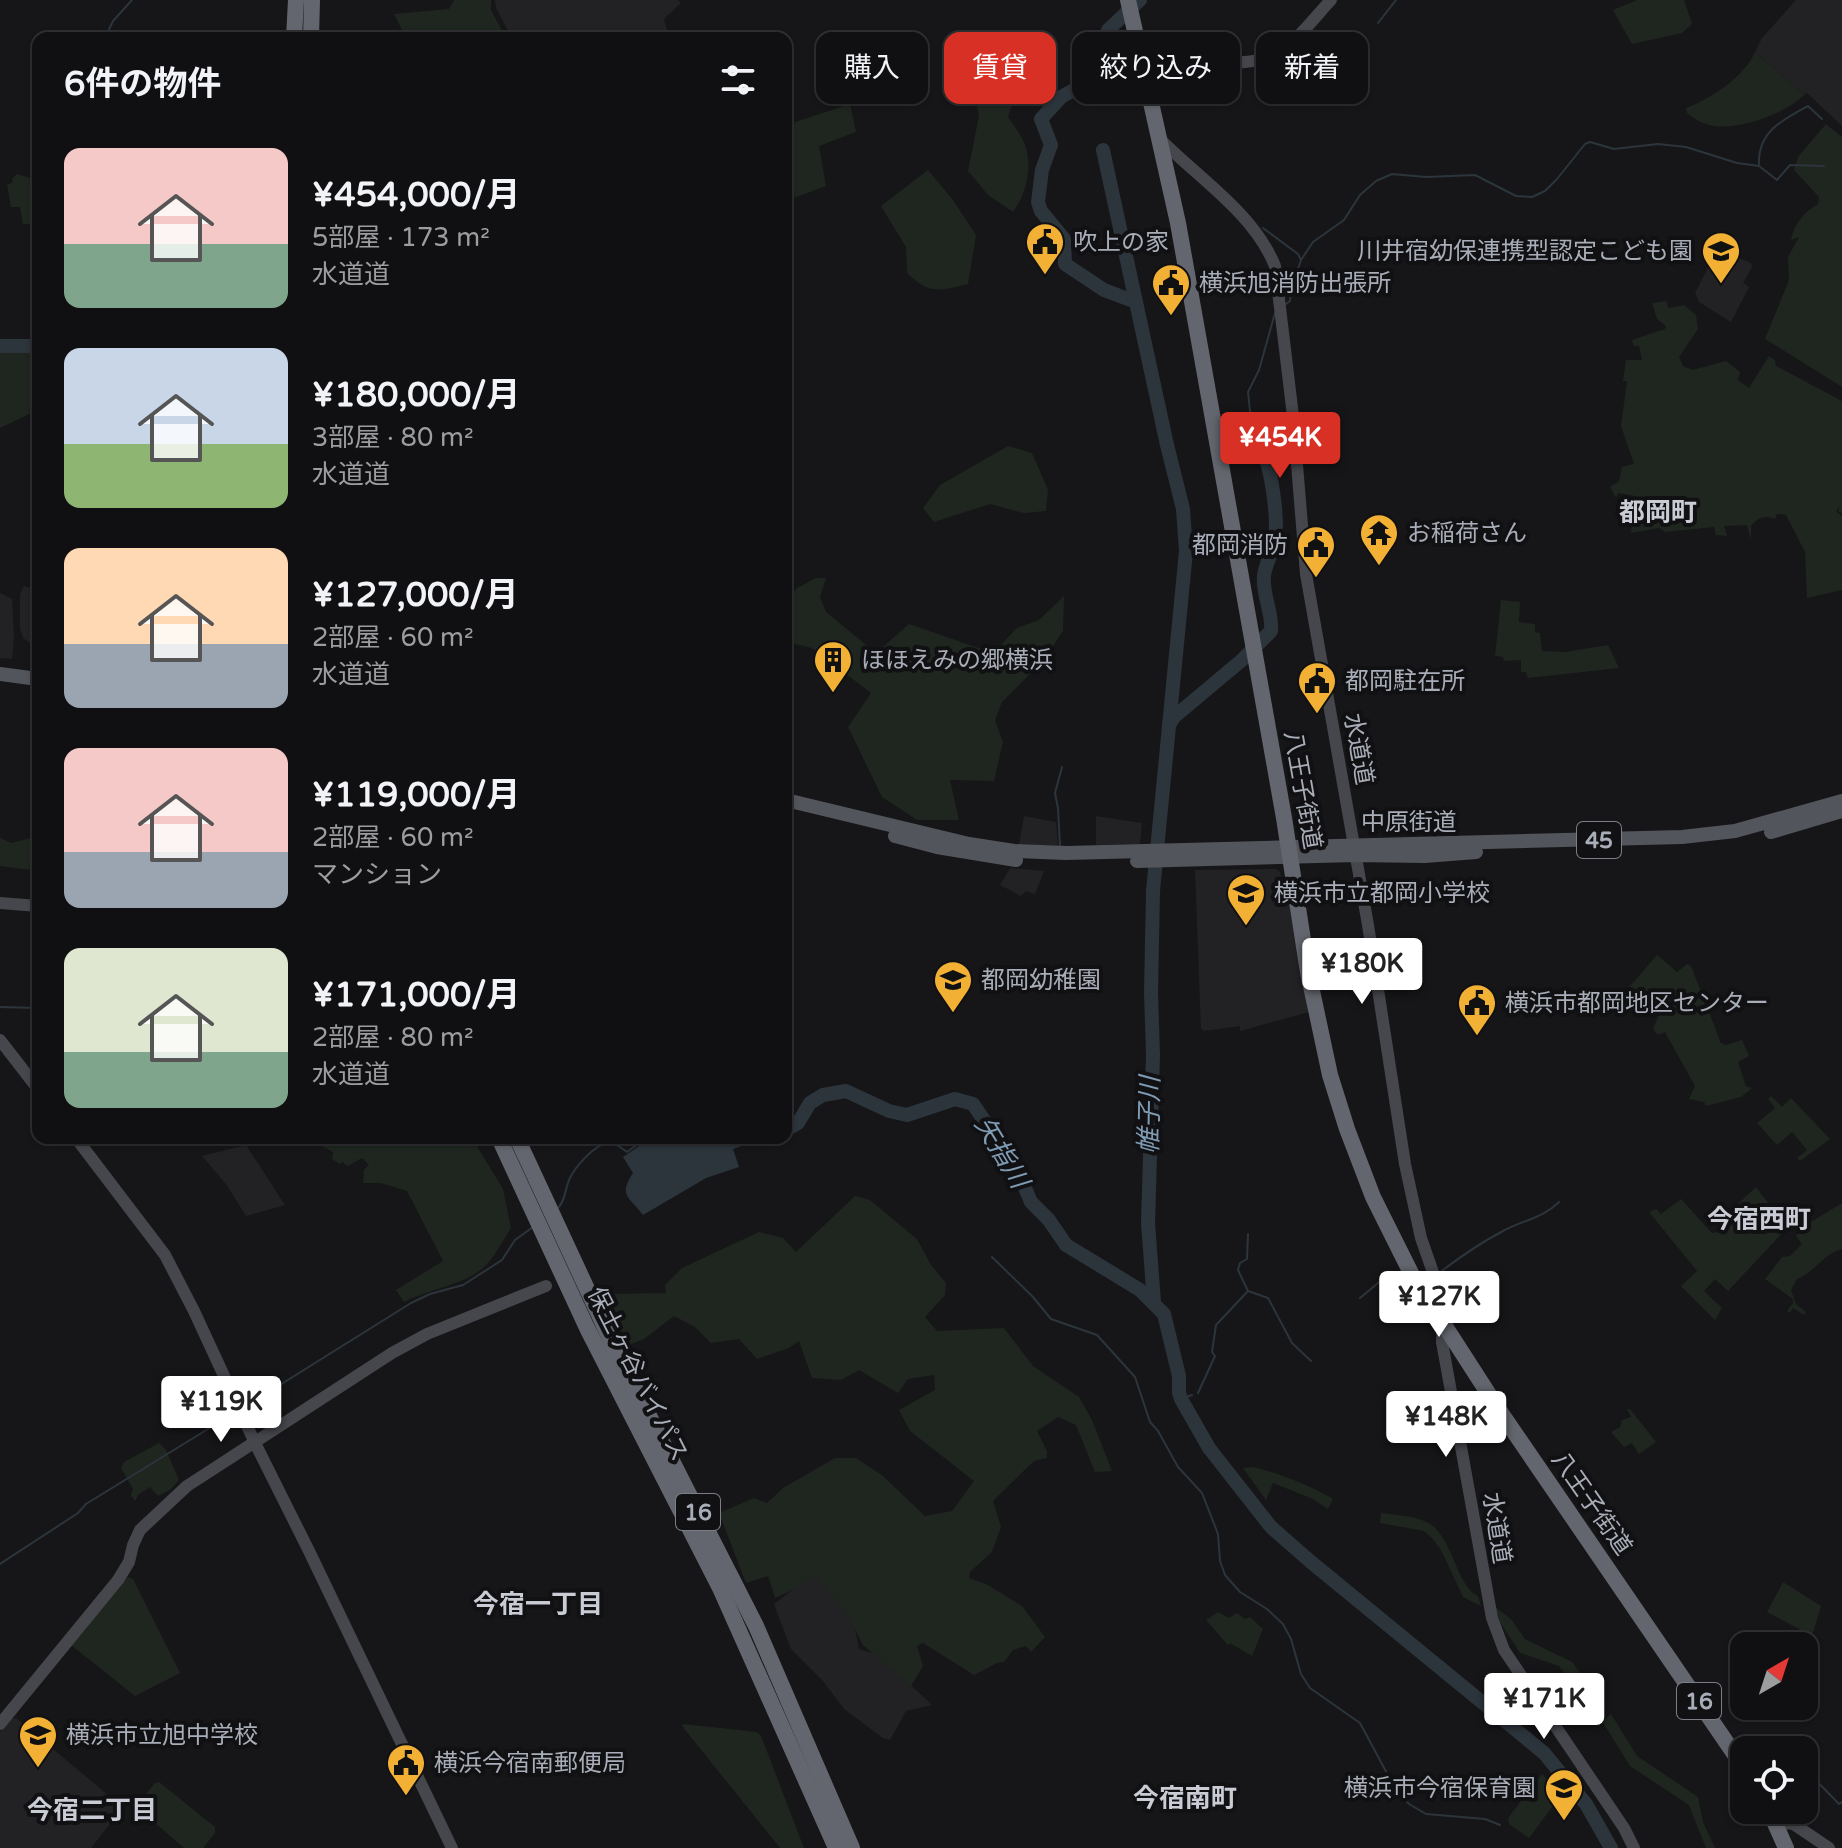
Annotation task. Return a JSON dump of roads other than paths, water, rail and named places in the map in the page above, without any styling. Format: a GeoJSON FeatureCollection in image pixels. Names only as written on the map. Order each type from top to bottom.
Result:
{"type":"FeatureCollection","features":[{"type":"Feature","properties":{"kind":"highway"},"geometry":{"type":"LineString","coordinates":[[294,32],[296,0]]}},
{"type":"Feature","properties":{"kind":"highway"},"geometry":{"type":"LineString","coordinates":[[311,32],[312,0]]}},
{"type":"Feature","properties":{"kind":"highway","name":"八王子街道"},"geometry":{"type":"LineString","coordinates":[[1129,5],[1135,32]]}},
{"type":"Feature","properties":{"kind":"highway","name":"八王子街道"},"geometry":{"type":"LineString","coordinates":[[1152,104],[1162,141],[1253,641],[1308,972],[1330,1075],[1347,1129],[1395,1245],[1443,1324],[1730,1747]]}},
{"type":"Feature","properties":{"kind":"highway"},"geometry":{"type":"LineString","coordinates":[[494,1144],[538,1224]]}},
{"type":"Feature","properties":{"kind":"highway","name":"保土ヶ谷バイパス"},"geometry":{"type":"LineString","coordinates":[[502,1144],[587,1328],[720,1588],[836,1848]]}},
{"type":"Feature","properties":{"kind":"highway","name":"保土ヶ谷バイパス"},"geometry":{"type":"LineString","coordinates":[[522,1144],[535,1181],[613,1345],[756,1626],[852,1848]]}},
{"type":"Feature","properties":{"kind":"highway"},"geometry":{"type":"LineString","coordinates":[[1775,1824],[1786,1848]]}},
{"type":"Feature","properties":{"kind":"main road"},"geometry":{"type":"LineString","coordinates":[[0,666],[32,670]]}},
{"type":"Feature","properties":{"kind":"main road"},"geometry":{"type":"LineString","coordinates":[[0,674],[32,678]]}},
{"type":"Feature","properties":{"kind":"main road","name":"中原街道"},"geometry":{"type":"LineString","coordinates":[[792,801],[969,844],[1014,851],[1156,856]]}},
{"type":"Feature","properties":{"kind":"main road","name":"中原街道"},"geometry":{"type":"LineString","coordinates":[[792,811],[937,847],[992,857],[1156,856],[1682,837],[1735,831],[1842,801]]}},
{"type":"Feature","properties":{"kind":"main road","name":"中原街道"},"geometry":{"type":"LineString","coordinates":[[1354,850],[1425,856],[1708,843],[1797,826],[1842,811]]}},
{"type":"Feature","properties":{"kind":"street"},"geometry":{"type":"LineString","coordinates":[[1240,62],[1270,57],[1286,46],[1331,0]]}},
{"type":"Feature","properties":{"kind":"street","name":"水道道"},"geometry":{"type":"LineString","coordinates":[[1162,141],[1255,230],[1275,266],[1293,416],[1306,574],[1405,1164],[1421,1238],[1443,1301],[1442,1342],[1485,1592],[1504,1650],[1624,1828],[1634,1848]]}},
{"type":"Feature","properties":{"kind":"street"},"geometry":{"type":"LineString","coordinates":[[0,903],[32,906]]}},
{"type":"Feature","properties":{"kind":"street"},"geometry":{"type":"LineString","coordinates":[[0,1040],[32,1081]]}},
{"type":"Feature","properties":{"kind":"street"},"geometry":{"type":"LineString","coordinates":[[81,1144],[165,1255],[452,1848]]}},
{"type":"Feature","properties":{"kind":"street"},"geometry":{"type":"LineString","coordinates":[[0,1724],[118,1580],[129,1562],[140,1530],[187,1486],[392,1353],[427,1334],[546,1286]]}},
{"type":"Feature","properties":{"kind":"street"},"geometry":{"type":"LineString","coordinates":[[1443,1301],[1468,1363]]}},
{"type":"Feature","properties":{"kind":"street"},"geometry":{"type":"LineString","coordinates":[[1793,1824],[1829,1848]]}},
{"type":"Feature","properties":{"kind":"waterway"},"geometry":{"type":"LineString","coordinates":[[108,32],[113,21],[132,0]]}},
{"type":"Feature","properties":{"kind":"waterway","name":"帷子川"},"geometry":{"type":"LineString","coordinates":[[1136,302],[1104,290],[1065,264],[1064,239],[1041,211],[1038,202],[1042,170],[1051,145],[1041,119],[1061,97],[1097,77],[1108,51],[1108,30],[1140,0]]}},
{"type":"Feature","properties":{"kind":"waterway"},"geometry":{"type":"LineString","coordinates":[[1378,23],[1396,0]]}},
{"type":"Feature","properties":{"kind":"waterway"},"geometry":{"type":"LineString","coordinates":[[1759,166],[1762,144],[1781,122],[1808,106],[1822,119]]}},
{"type":"Feature","properties":{"kind":"waterway"},"geometry":{"type":"LineString","coordinates":[[1301,260],[1313,242],[1344,220],[1360,195],[1376,181],[1392,174],[1426,177],[1475,175],[1516,196],[1532,197],[1545,191],[1590,142],[1614,149],[1658,144],[1686,147],[1737,163],[1759,166],[1777,180],[1790,165],[1824,166]]}},
{"type":"Feature","properties":{"kind":"waterway","name":"帷子川"},"geometry":{"type":"LineString","coordinates":[[1103,150],[1183,509],[1186,551],[1153,891],[1153,1055],[1148,1223],[1154,1302]]}},
{"type":"Feature","properties":{"kind":"waterway"},"geometry":{"type":"LineString","coordinates":[[1263,228],[1298,254],[1301,260],[1290,301],[1286,304]]}},
{"type":"Feature","properties":{"kind":"waterway"},"geometry":{"type":"LineString","coordinates":[[1257,444],[1258,423],[1250,411],[1248,392],[1259,370],[1275,313]]}},
{"type":"Feature","properties":{"kind":"waterway","name":"矢指川"},"geometry":{"type":"LineString","coordinates":[[0,346],[32,346]]}},
{"type":"Feature","properties":{"kind":"waterway"},"geometry":{"type":"LineString","coordinates":[[1169,725],[1174,717],[1242,660],[1271,631],[1264,583],[1276,531],[1267,462],[1253,441],[1217,427]]}},
{"type":"Feature","properties":{"kind":"waterway"},"geometry":{"type":"LineString","coordinates":[[1060,846],[1055,793],[1062,767]]}},
{"type":"Feature","properties":{"kind":"waterway"},"geometry":{"type":"LineString","coordinates":[[0,1007],[32,1008]]}},
{"type":"Feature","properties":{"kind":"waterway","name":"帷子川"},"geometry":{"type":"LineString","coordinates":[[792,1126],[798,1123],[810,1103],[823,1095],[846,1091],[889,1111],[907,1115],[955,1099],[973,1104],[1017,1169],[1031,1202],[1049,1220],[1066,1245],[1140,1290],[1164,1314],[1179,1376],[1181,1399],[1209,1448],[1271,1527],[1544,1753],[1586,1804],[1611,1848]]}},
{"type":"Feature","properties":{"kind":"waterway"},"geometry":{"type":"LineString","coordinates":[[557,1209],[580,1163],[604,1144]]}},
{"type":"Feature","properties":{"kind":"waterway"},"geometry":{"type":"LineString","coordinates":[[614,1144],[627,1152],[638,1144]]}},
{"type":"Feature","properties":{"kind":"waterway"},"geometry":{"type":"LineString","coordinates":[[1439,1273],[1486,1240],[1546,1212],[1559,1202]]}},
{"type":"Feature","properties":{"kind":"waterway"},"geometry":{"type":"LineString","coordinates":[[243,1408],[411,1303],[463,1285],[502,1260],[515,1240],[533,1227]]}},
{"type":"Feature","properties":{"kind":"waterway"},"geometry":{"type":"LineString","coordinates":[[1198,1393],[1215,1356],[1212,1352],[1216,1325],[1248,1291],[1238,1270],[1240,1263],[1247,1259],[1248,1234]]}},
{"type":"Feature","properties":{"kind":"waterway"},"geometry":{"type":"LineString","coordinates":[[992,1257],[1051,1319],[1097,1335],[1135,1377],[1150,1422],[1178,1467],[1202,1493],[1218,1534],[1220,1561],[1225,1575],[1240,1592],[1267,1609],[1283,1624],[1291,1639],[1301,1674],[1310,1688],[1360,1723],[1396,1790],[1409,1804],[1426,1814],[1485,1819],[1500,1825]]}},
{"type":"Feature","properties":{"kind":"waterway"},"geometry":{"type":"LineString","coordinates":[[1360,1298],[1384,1278],[1401,1273]]}},
{"type":"Feature","properties":{"kind":"waterway"},"geometry":{"type":"LineString","coordinates":[[1248,1291],[1268,1298],[1292,1343],[1311,1361]]}},
{"type":"Feature","properties":{"kind":"waterway"},"geometry":{"type":"LineString","coordinates":[[1181,1399],[1192,1395]]}},
{"type":"Feature","properties":{"kind":"waterway"},"geometry":{"type":"LineString","coordinates":[[0,1564],[78,1513],[86,1504],[234,1413]]}},
{"type":"Feature","properties":{"kind":"waterway"},"geometry":{"type":"LineString","coordinates":[[1818,1782],[1839,1804],[1842,1802]]}},
{"type":"Feature","properties":{"kind":"place","name":"吹上の家"},"geometry":{"type":"Point","coordinates":[1045,276]}},
{"type":"Feature","properties":{"kind":"place","name":"川井宿幼保連携型認定こども園"},"geometry":{"type":"Point","coordinates":[1721,285]}},
{"type":"Feature","properties":{"kind":"place","name":"横浜旭消防出張所"},"geometry":{"type":"Point","coordinates":[1171,317]}},
{"type":"Feature","properties":{"kind":"place","name":"お稲荷さん"},"geometry":{"type":"Point","coordinates":[1379,567]}},
{"type":"Feature","properties":{"kind":"place","name":"都岡消防"},"geometry":{"type":"Point","coordinates":[1316,579]}},
{"type":"Feature","properties":{"kind":"place","name":"ほほえみの郷横浜"},"geometry":{"type":"Point","coordinates":[833,694]}},
{"type":"Feature","properties":{"kind":"place","name":"都岡駐在所"},"geometry":{"type":"Point","coordinates":[1317,715]}},
{"type":"Feature","properties":{"kind":"place","name":"横浜市立都岡小学校"},"geometry":{"type":"Point","coordinates":[1246,927]}},
{"type":"Feature","properties":{"kind":"place","name":"都岡幼稚園"},"geometry":{"type":"Point","coordinates":[953,1014]}},
{"type":"Feature","properties":{"kind":"place","name":"横浜市都岡地区センター"},"geometry":{"type":"Point","coordinates":[1477,1037]}},
{"type":"Feature","properties":{"kind":"place","name":"横浜市立旭中学校"},"geometry":{"type":"Point","coordinates":[38,1769]}},
{"type":"Feature","properties":{"kind":"place","name":"横浜今宿南郵便局"},"geometry":{"type":"Point","coordinates":[406,1797]}},
{"type":"Feature","properties":{"kind":"place","name":"横浜市今宿保育園"},"geometry":{"type":"Point","coordinates":[1564,1822]}},
{"type":"Feature","properties":{"kind":"district","name":"都岡町"},"geometry":{"type":"Point","coordinates":[1658,512]}},
{"type":"Feature","properties":{"kind":"district","name":"今宿西町"},"geometry":{"type":"Point","coordinates":[1759,1219]}},
{"type":"Feature","properties":{"kind":"district","name":"今宿一丁目"},"geometry":{"type":"Point","coordinates":[538,1604]}},
{"type":"Feature","properties":{"kind":"district","name":"今宿南町"},"geometry":{"type":"Point","coordinates":[1185,1798]}},
{"type":"Feature","properties":{"kind":"district","name":"今宿二丁目"},"geometry":{"type":"Point","coordinates":[92,1810]}}]}
